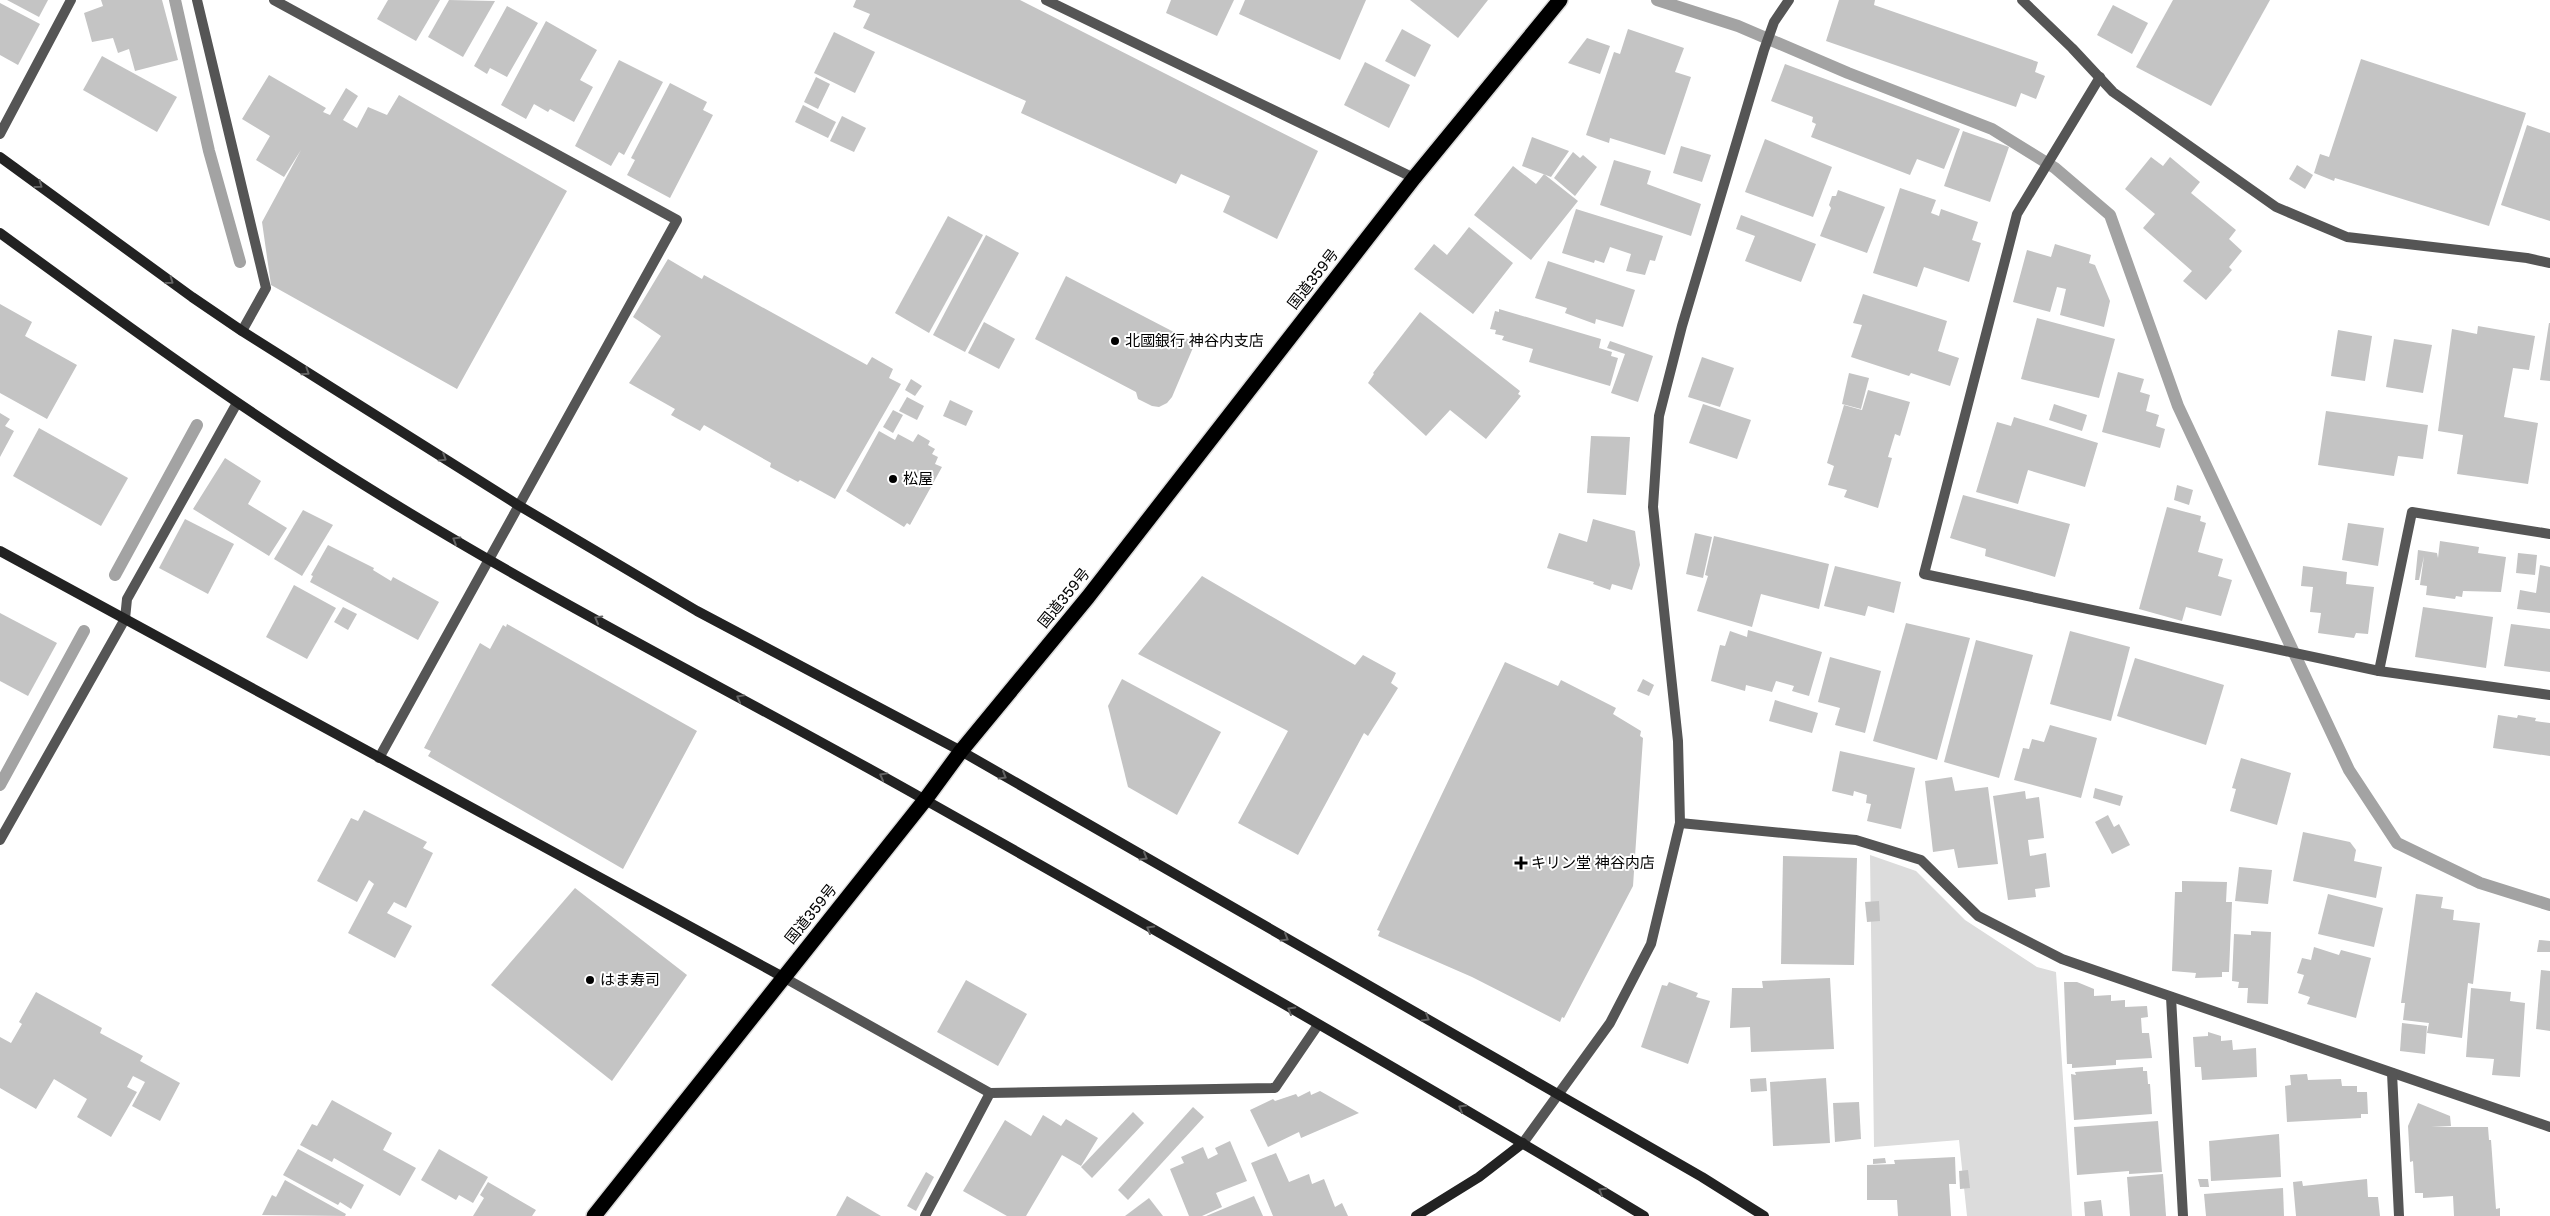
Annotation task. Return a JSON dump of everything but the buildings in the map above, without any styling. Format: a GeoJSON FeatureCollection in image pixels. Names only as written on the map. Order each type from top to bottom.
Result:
{"type":"FeatureCollection","features":[{"type":"Feature","properties":{"kind":"highway","name":"国道359号"},"geometry":{"type":"LineString","coordinates":[[594,1216],[925,800],[961,751],[1088,597],[1414,178],[1560,0]]}},
{"type":"Feature","properties":{"kind":"street"},"geometry":{"type":"LineString","coordinates":[[0,134],[71,0]]}},
{"type":"Feature","properties":{"kind":"street"},"geometry":{"type":"LineString","coordinates":[[197,0],[266,288],[242,331]]}},
{"type":"Feature","properties":{"kind":"street"},"geometry":{"type":"LineString","coordinates":[[274,0],[677,220],[379,758]]}},
{"type":"Feature","properties":{"kind":"street"},"geometry":{"type":"LineString","coordinates":[[1046,0],[1414,178]]}},
{"type":"Feature","properties":{"kind":"street"},"geometry":{"type":"LineString","coordinates":[[1416,1216],[1479,1176],[1523,1143],[1560,1095],[1610,1022],[1652,944],[1680,822],[1678,741],[1653,507],[1659,416],[1682,326],[1764,50],[1774,22],[1789,0]]}},
{"type":"Feature","properties":{"kind":"street"},"geometry":{"type":"LineString","coordinates":[[2022,0],[2113,92],[2276,207],[2346,237],[2527,258],[2550,263]]}},
{"type":"Feature","properties":{"kind":"street"},"geometry":{"type":"LineString","coordinates":[[2100,77],[2017,214],[1924,574],[2379,671],[2550,695]]}},
{"type":"Feature","properties":{"kind":"street"},"geometry":{"type":"LineString","coordinates":[[0,157],[242,331],[518,505],[697,610],[961,751],[1560,1095],[1764,1216]]}},
{"type":"Feature","properties":{"kind":"street"},"geometry":{"type":"LineString","coordinates":[[0,233],[117,319],[237,402],[364,486],[488,559],[925,800],[1523,1143],[1644,1216]]}},
{"type":"Feature","properties":{"kind":"street"},"geometry":{"type":"LineString","coordinates":[[0,840],[126,619],[127,599],[237,402]]}},
{"type":"Feature","properties":{"kind":"street"},"geometry":{"type":"LineString","coordinates":[[2379,671],[2412,512],[2550,534]]}},
{"type":"Feature","properties":{"kind":"street"},"geometry":{"type":"LineString","coordinates":[[0,551],[783,977],[990,1093],[1275,1088],[1318,1025]]}},
{"type":"Feature","properties":{"kind":"street"},"geometry":{"type":"LineString","coordinates":[[1680,822],[1856,840],[1921,860],[1978,916],[2062,959],[2550,1127]]}},
{"type":"Feature","properties":{"kind":"street"},"geometry":{"type":"LineString","coordinates":[[2171,997],[2182,1216]]}},
{"type":"Feature","properties":{"kind":"street"},"geometry":{"type":"LineString","coordinates":[[2392,1073],[2399,1216]]}},
{"type":"Feature","properties":{"kind":"street"},"geometry":{"type":"LineString","coordinates":[[925,1216],[990,1093]]}},
{"type":"Feature","properties":{"kind":"shaded area"},"geometry":{"type":"Polygon","coordinates":[[[1870,855],[1916,871],[1965,920],[2037,967],[2056,972],[2072,1216],[1967,1216],[1959,1140],[1874,1147],[1870,855]]]}},
{"type":"Feature","properties":{"kind":"waterway"},"geometry":{"type":"LineString","coordinates":[[175,0],[209,151],[240,262]]}},
{"type":"Feature","properties":{"kind":"waterway"},"geometry":{"type":"LineString","coordinates":[[1657,0],[1738,26],[1848,73],[1992,129],[2055,168],[2110,215],[2178,406],[2349,770],[2397,843],[2480,883],[2550,905]]}},
{"type":"Feature","properties":{"kind":"waterway"},"geometry":{"type":"LineString","coordinates":[[115,575],[197,425]]}},
{"type":"Feature","properties":{"kind":"waterway"},"geometry":{"type":"LineString","coordinates":[[0,785],[84,631]]}},
{"type":"Feature","properties":{"kind":"place","name":"北國銀行 神谷内支店"},"geometry":{"type":"Point","coordinates":[1115,341]}},
{"type":"Feature","properties":{"kind":"place","name":"松屋"},"geometry":{"type":"Point","coordinates":[893,479]}},
{"type":"Feature","properties":{"kind":"place","name":"キリン堂 神谷内店"},"geometry":{"type":"Point","coordinates":[1521,863]}},
{"type":"Feature","properties":{"kind":"place","name":"はま寿司"},"geometry":{"type":"Point","coordinates":[590,980]}}]}
